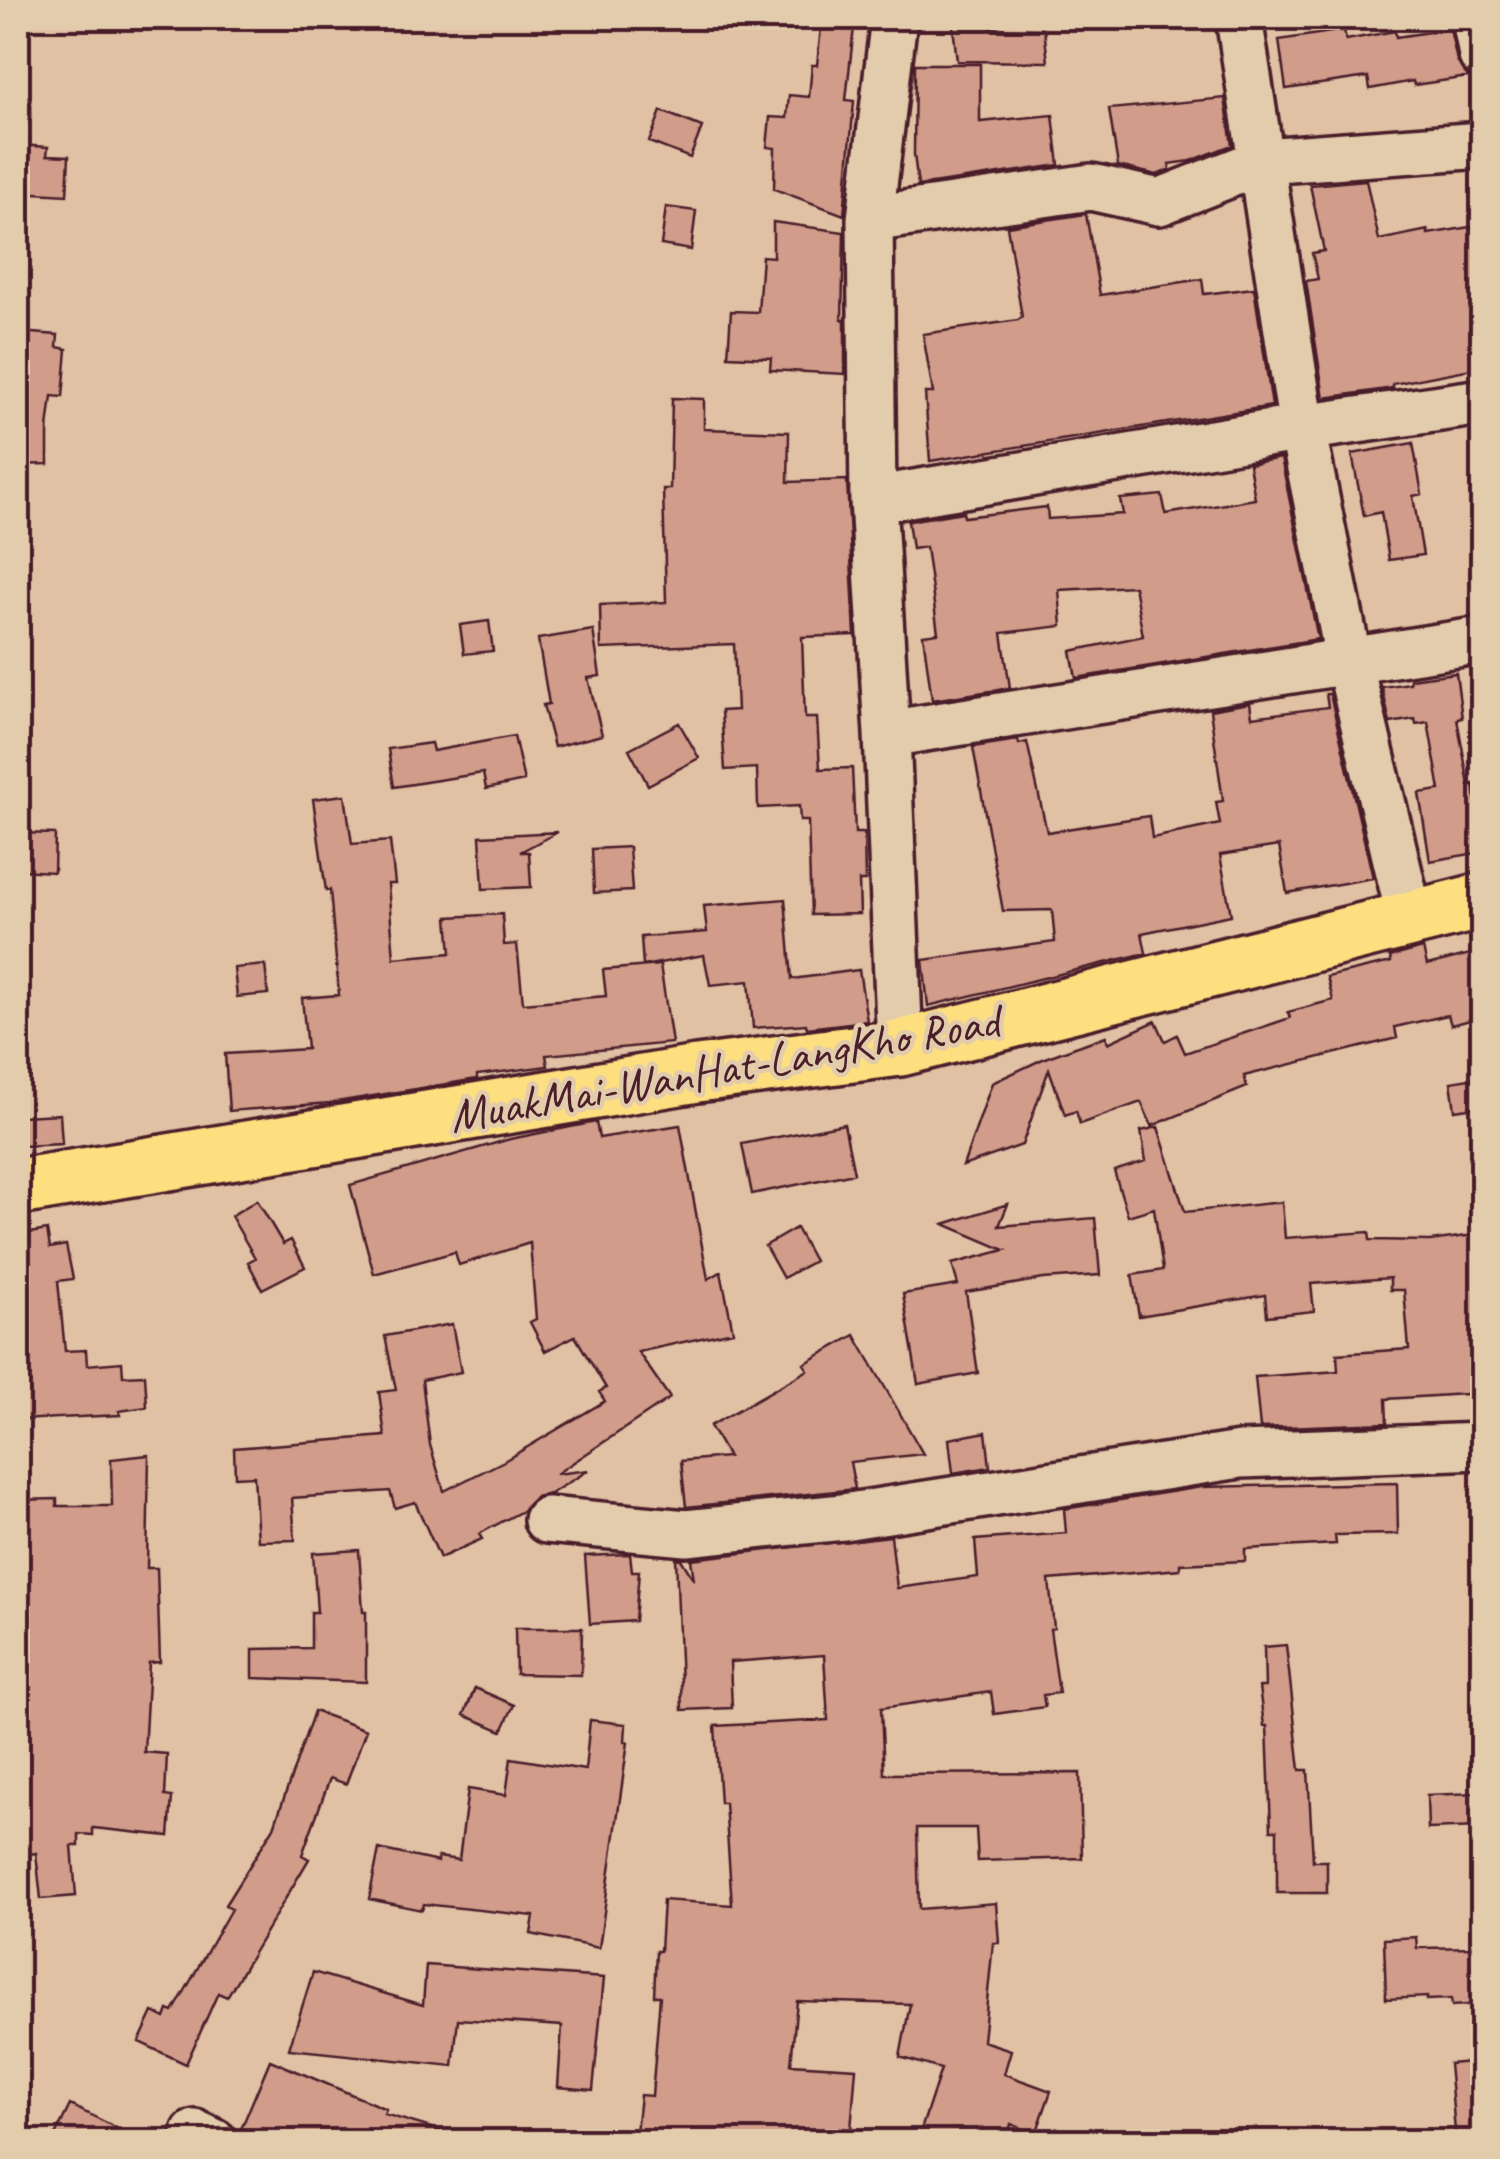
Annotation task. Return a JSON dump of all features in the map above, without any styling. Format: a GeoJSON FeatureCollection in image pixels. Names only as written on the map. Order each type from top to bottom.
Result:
{"type":"FeatureCollection","features":[{"type":"Feature","properties":{"kind":"main road","name":"MuakMai-WanHat-LangKho Road"},"geometry":{"type":"LineString","coordinates":[[18,1187],[697,1074],[900,1048],[1482,900]]}},
{"type":"Feature","properties":{"kind":"street"},"geometry":{"type":"LineString","coordinates":[[894,18],[870,219],[873,500],[900,1048]]}},
{"type":"Feature","properties":{"kind":"street"},"geometry":{"type":"LineString","coordinates":[[1239,18],[1302,428],[1349,662],[1410,919]]}},
{"type":"Feature","properties":{"kind":"street"},"geometry":{"type":"LineString","coordinates":[[1475,18],[1482,55]]}},
{"type":"Feature","properties":{"kind":"street"},"geometry":{"type":"LineString","coordinates":[[870,219],[1090,186],[1159,202],[1263,161],[1482,145]]}},
{"type":"Feature","properties":{"kind":"street"},"geometry":{"type":"LineString","coordinates":[[873,500],[1482,402]]}},
{"type":"Feature","properties":{"kind":"street"},"geometry":{"type":"LineString","coordinates":[[887,734],[1482,640]]}},
{"type":"Feature","properties":{"kind":"street"},"geometry":{"type":"LineString","coordinates":[[548,1520],[686,1533],[843,1517],[1240,1455],[1482,1446]]}},
{"type":"Feature","properties":{"kind":"building"},"geometry":{"type":"Polygon","coordinates":[[[822,18],[855,18],[846,100],[854,101],[844,215],[774,189],[775,148],[767,147],[770,117],[787,118],[789,95],[809,97],[822,18]]]}},
{"type":"Feature","properties":{"kind":"building"},"geometry":{"type":"Polygon","coordinates":[[[952,18],[990,18],[991,28],[1044,29],[1048,62],[957,61],[952,18]]]}},
{"type":"Feature","properties":{"kind":"building"},"geometry":{"type":"Polygon","coordinates":[[[1450,29],[1457,61],[1468,77],[1370,89],[1368,77],[1286,89],[1279,40],[1344,30],[1346,40],[1395,31],[1396,37],[1450,29]]]}},
{"type":"Feature","properties":{"kind":"building"},"geometry":{"type":"Polygon","coordinates":[[[915,64],[980,64],[980,122],[1053,115],[1059,165],[918,186],[914,154],[915,64]]]}},
{"type":"Feature","properties":{"kind":"building"},"geometry":{"type":"Polygon","coordinates":[[[1225,98],[1232,145],[1191,161],[1169,164],[1170,169],[1157,175],[1118,166],[1109,109],[1225,98]]]}},
{"type":"Feature","properties":{"kind":"building"},"geometry":{"type":"Polygon","coordinates":[[[661,111],[702,127],[690,158],[649,142],[661,111]]]}},
{"type":"Feature","properties":{"kind":"building"},"geometry":{"type":"Polygon","coordinates":[[[18,145],[48,147],[47,155],[69,156],[67,195],[18,192],[18,145]]]}},
{"type":"Feature","properties":{"kind":"building"},"geometry":{"type":"Polygon","coordinates":[[[1366,180],[1379,240],[1482,225],[1482,367],[1393,384],[1393,388],[1324,398],[1306,281],[1318,279],[1312,253],[1324,251],[1310,185],[1366,180]]]}},
{"type":"Feature","properties":{"kind":"building"},"geometry":{"type":"Polygon","coordinates":[[[666,207],[696,211],[691,250],[661,245],[666,207]]]}},
{"type":"Feature","properties":{"kind":"building"},"geometry":{"type":"Polygon","coordinates":[[[1086,214],[1100,295],[1202,279],[1204,294],[1254,288],[1272,406],[930,461],[925,393],[933,393],[923,334],[1018,320],[1022,317],[1007,226],[1086,214]]]}},
{"type":"Feature","properties":{"kind":"building"},"geometry":{"type":"Polygon","coordinates":[[[773,222],[844,232],[845,374],[770,370],[771,358],[728,356],[731,311],[758,312],[762,256],[773,257],[773,222]]]}},
{"type":"Feature","properties":{"kind":"building"},"geometry":{"type":"Polygon","coordinates":[[[18,332],[58,335],[57,347],[67,349],[63,397],[52,396],[48,464],[18,465],[18,332]]]}},
{"type":"Feature","properties":{"kind":"building"},"geometry":{"type":"Polygon","coordinates":[[[672,398],[704,399],[704,429],[789,432],[788,482],[847,480],[855,635],[802,637],[805,718],[817,718],[820,769],[852,768],[855,833],[864,833],[865,881],[859,881],[860,914],[811,915],[808,821],[800,821],[799,806],[758,808],[757,768],[725,770],[721,711],[737,710],[734,644],[601,649],[600,605],[666,602],[663,489],[670,489],[672,398]]]}},
{"type":"Feature","properties":{"kind":"building"},"geometry":{"type":"Polygon","coordinates":[[[1413,443],[1422,494],[1413,496],[1423,555],[1389,560],[1381,512],[1364,516],[1352,454],[1413,443]]]}},
{"type":"Feature","properties":{"kind":"building"},"geometry":{"type":"Polygon","coordinates":[[[1281,458],[1318,639],[1076,678],[1071,651],[1143,636],[1134,586],[1059,590],[1062,626],[1002,633],[1010,688],[932,700],[923,635],[938,633],[926,547],[912,549],[908,521],[963,512],[964,517],[1047,507],[1048,519],[1123,514],[1120,499],[1162,495],[1166,514],[1255,499],[1249,464],[1281,458]]]}},
{"type":"Feature","properties":{"kind":"building"},"geometry":{"type":"Polygon","coordinates":[[[489,621],[493,651],[464,654],[460,625],[489,621]]]}},
{"type":"Feature","properties":{"kind":"building"},"geometry":{"type":"Polygon","coordinates":[[[593,630],[600,676],[588,678],[602,735],[554,747],[543,705],[549,704],[538,639],[593,630]]]}},
{"type":"Feature","properties":{"kind":"building"},"geometry":{"type":"Polygon","coordinates":[[[1456,673],[1462,718],[1457,719],[1469,785],[1474,784],[1482,852],[1430,861],[1419,793],[1440,790],[1428,722],[1416,724],[1415,719],[1390,723],[1382,687],[1456,673]]]}},
{"type":"Feature","properties":{"kind":"building"},"geometry":{"type":"Polygon","coordinates":[[[1326,694],[1330,694],[1373,878],[1287,893],[1279,846],[1220,855],[1231,915],[1142,933],[1146,953],[928,1006],[923,960],[1055,942],[1052,910],[1003,911],[973,747],[1027,742],[1047,832],[1149,816],[1152,838],[1220,824],[1216,802],[1223,801],[1210,710],[1250,703],[1252,717],[1328,707],[1326,694]]]}},
{"type":"Feature","properties":{"kind":"building"},"geometry":{"type":"Polygon","coordinates":[[[679,723],[699,758],[648,785],[629,749],[679,723]]]}},
{"type":"Feature","properties":{"kind":"building"},"geometry":{"type":"Polygon","coordinates":[[[514,736],[524,781],[486,789],[483,773],[394,787],[388,749],[431,743],[433,751],[514,736]]]}},
{"type":"Feature","properties":{"kind":"building"},"geometry":{"type":"Polygon","coordinates":[[[345,795],[352,844],[390,841],[395,884],[388,884],[394,958],[451,953],[448,917],[502,914],[504,945],[517,944],[523,1003],[606,996],[603,970],[660,965],[672,1043],[546,1055],[548,1066],[477,1075],[477,1079],[330,1103],[229,1111],[225,1054],[307,1049],[302,998],[339,995],[330,890],[326,891],[313,799],[345,795]]]}},
{"type":"Feature","properties":{"kind":"building"},"geometry":{"type":"Polygon","coordinates":[[[558,832],[520,852],[529,852],[531,887],[483,889],[480,836],[558,832]]]}},
{"type":"Feature","properties":{"kind":"building"},"geometry":{"type":"Polygon","coordinates":[[[18,833],[55,834],[54,872],[18,870],[18,833]]]}},
{"type":"Feature","properties":{"kind":"building"},"geometry":{"type":"Polygon","coordinates":[[[629,847],[632,891],[594,893],[592,849],[629,847]]]}},
{"type":"Feature","properties":{"kind":"building"},"geometry":{"type":"Polygon","coordinates":[[[785,899],[792,979],[859,970],[867,1021],[807,1028],[806,1024],[753,1028],[749,981],[710,985],[704,955],[643,966],[641,937],[707,932],[704,906],[785,899]]]}},
{"type":"Feature","properties":{"kind":"building"},"geometry":{"type":"Polygon","coordinates":[[[1423,948],[1427,965],[1482,951],[1482,1017],[1451,1025],[1448,1015],[1395,1027],[1397,1038],[1244,1076],[1247,1087],[1152,1126],[1141,1102],[1080,1124],[1076,1111],[1065,1115],[1049,1069],[1022,1145],[963,1166],[992,1083],[1045,1058],[1106,1036],[1108,1043],[1156,1021],[1165,1041],[1177,1035],[1185,1053],[1290,1018],[1288,1012],[1333,1000],[1327,977],[1391,962],[1390,957],[1423,948]]]}},
{"type":"Feature","properties":{"kind":"building"},"geometry":{"type":"Polygon","coordinates":[[[265,965],[268,994],[237,997],[234,968],[265,965]]]}},
{"type":"Feature","properties":{"kind":"building"},"geometry":{"type":"Polygon","coordinates":[[[1482,1077],[1482,1106],[1455,1110],[1451,1082],[1482,1077]]]}},
{"type":"Feature","properties":{"kind":"building"},"geometry":{"type":"Polygon","coordinates":[[[60,1114],[62,1144],[22,1146],[21,1116],[60,1114]]]}},
{"type":"Feature","properties":{"kind":"building"},"geometry":{"type":"Polygon","coordinates":[[[596,1122],[599,1138],[680,1125],[708,1279],[721,1272],[733,1331],[638,1352],[670,1398],[556,1474],[589,1470],[550,1494],[535,1497],[524,1510],[479,1534],[482,1539],[440,1558],[415,1502],[395,1508],[390,1491],[292,1498],[295,1540],[258,1541],[254,1476],[235,1477],[234,1448],[385,1436],[379,1392],[396,1390],[385,1336],[452,1324],[461,1372],[422,1380],[430,1445],[444,1491],[504,1461],[605,1401],[599,1392],[606,1388],[575,1336],[545,1351],[530,1322],[536,1319],[530,1243],[459,1265],[455,1252],[374,1274],[350,1185],[510,1139],[596,1122]]]}},
{"type":"Feature","properties":{"kind":"building"},"geometry":{"type":"Polygon","coordinates":[[[844,1124],[854,1173],[752,1194],[742,1144],[844,1124]]]}},
{"type":"Feature","properties":{"kind":"building"},"geometry":{"type":"Polygon","coordinates":[[[1158,1127],[1185,1212],[1282,1202],[1285,1238],[1369,1232],[1370,1240],[1430,1241],[1482,1234],[1482,1393],[1386,1399],[1387,1423],[1260,1428],[1255,1377],[1338,1371],[1337,1354],[1409,1349],[1404,1290],[1390,1290],[1390,1278],[1311,1284],[1314,1311],[1267,1316],[1265,1295],[1139,1316],[1132,1275],[1163,1270],[1154,1208],[1128,1216],[1114,1171],[1146,1161],[1141,1131],[1158,1127]]]}},
{"type":"Feature","properties":{"kind":"building"},"geometry":{"type":"Polygon","coordinates":[[[257,1200],[283,1244],[291,1240],[305,1267],[262,1289],[248,1262],[255,1258],[231,1216],[257,1200]]]}},
{"type":"Feature","properties":{"kind":"building"},"geometry":{"type":"Polygon","coordinates":[[[1008,1204],[999,1226],[1095,1218],[1100,1275],[1043,1279],[966,1292],[978,1373],[918,1384],[903,1294],[958,1285],[952,1264],[1005,1250],[944,1224],[1008,1204]]]}},
{"type":"Feature","properties":{"kind":"building"},"geometry":{"type":"Polygon","coordinates":[[[796,1228],[814,1261],[783,1278],[765,1246],[796,1228]]]}},
{"type":"Feature","properties":{"kind":"building"},"geometry":{"type":"Polygon","coordinates":[[[47,1230],[50,1248],[66,1245],[73,1279],[58,1281],[65,1351],[86,1350],[87,1365],[122,1362],[123,1376],[145,1375],[147,1407],[119,1411],[120,1415],[18,1420],[18,1268],[25,1268],[19,1235],[47,1230]]]}},
{"type":"Feature","properties":{"kind":"building"},"geometry":{"type":"Polygon","coordinates":[[[855,1335],[923,1454],[850,1462],[855,1489],[686,1507],[681,1461],[728,1457],[710,1426],[808,1370],[804,1364],[855,1335]]]}},
{"type":"Feature","properties":{"kind":"building"},"geometry":{"type":"Polygon","coordinates":[[[986,1432],[990,1467],[953,1473],[949,1439],[986,1432]]]}},
{"type":"Feature","properties":{"kind":"building"},"geometry":{"type":"Polygon","coordinates":[[[149,1455],[147,1568],[157,1568],[160,1662],[149,1663],[144,1752],[167,1754],[165,1796],[172,1797],[169,1836],[93,1828],[93,1835],[79,1834],[79,1846],[72,1846],[76,1896],[41,1899],[36,1853],[18,1856],[28,1678],[18,1679],[18,1500],[57,1499],[57,1506],[112,1506],[111,1459],[149,1455]]]}},
{"type":"Feature","properties":{"kind":"building"},"geometry":{"type":"Polygon","coordinates":[[[1397,1483],[1398,1534],[1335,1535],[1336,1544],[1245,1549],[1245,1561],[1180,1564],[1180,1569],[1049,1580],[1054,1628],[1050,1629],[1059,1693],[1043,1695],[1045,1707],[994,1714],[991,1692],[881,1708],[884,1774],[1080,1773],[1082,1858],[978,1861],[976,1828],[917,1828],[919,1909],[996,1903],[999,1943],[993,1943],[983,2041],[1011,2050],[1004,2074],[1051,2091],[1036,2134],[1011,2124],[1006,2142],[917,2142],[941,2069],[900,2057],[910,2004],[797,2001],[791,2064],[856,2068],[850,2142],[635,2142],[640,2095],[652,2096],[660,1996],[654,1996],[656,1951],[660,1951],[663,1900],[732,1905],[715,1726],[828,1720],[824,1655],[730,1662],[732,1708],[682,1710],[676,1558],[681,1559],[694,1580],[691,1559],[891,1536],[897,1588],[978,1577],[975,1540],[1066,1533],[1064,1509],[1202,1487],[1397,1483]]]}},
{"type":"Feature","properties":{"kind":"building"},"geometry":{"type":"Polygon","coordinates":[[[359,1550],[366,1612],[366,1682],[253,1678],[253,1649],[311,1648],[311,1612],[317,1612],[313,1553],[359,1550]]]}},
{"type":"Feature","properties":{"kind":"building"},"geometry":{"type":"Polygon","coordinates":[[[630,1554],[632,1571],[639,1571],[635,1621],[590,1624],[585,1556],[630,1554]]]}},
{"type":"Feature","properties":{"kind":"building"},"geometry":{"type":"Polygon","coordinates":[[[515,1628],[582,1628],[581,1675],[516,1674],[515,1628]]]}},
{"type":"Feature","properties":{"kind":"building"},"geometry":{"type":"Polygon","coordinates":[[[1286,1645],[1300,1770],[1308,1770],[1313,1861],[1327,1861],[1327,1893],[1277,1893],[1277,1830],[1271,1830],[1267,1726],[1259,1687],[1265,1687],[1264,1647],[1286,1645]]]}},
{"type":"Feature","properties":{"kind":"building"},"geometry":{"type":"Polygon","coordinates":[[[475,1688],[514,1705],[502,1731],[464,1715],[475,1688]]]}},
{"type":"Feature","properties":{"kind":"building"},"geometry":{"type":"Polygon","coordinates":[[[314,1711],[366,1730],[346,1784],[330,1778],[302,1855],[309,1859],[227,1997],[218,1993],[186,2064],[139,2042],[153,2012],[165,2018],[168,2010],[173,2012],[231,1909],[225,1905],[274,1827],[314,1711]]]}},
{"type":"Feature","properties":{"kind":"building"},"geometry":{"type":"Polygon","coordinates":[[[590,1720],[626,1724],[628,1742],[599,1948],[531,1934],[534,1916],[424,1904],[422,1910],[369,1899],[379,1849],[438,1862],[438,1857],[459,1860],[468,1789],[506,1795],[511,1758],[585,1770],[590,1720]]]}},
{"type":"Feature","properties":{"kind":"building"},"geometry":{"type":"Polygon","coordinates":[[[1477,1793],[1479,1827],[1428,1829],[1427,1795],[1477,1793]]]}},
{"type":"Feature","properties":{"kind":"building"},"geometry":{"type":"Polygon","coordinates":[[[1416,1937],[1417,1948],[1482,1947],[1482,2004],[1452,2006],[1451,1999],[1427,1997],[1386,1999],[1384,1939],[1416,1937]]]}},
{"type":"Feature","properties":{"kind":"building"},"geometry":{"type":"Polygon","coordinates":[[[426,1965],[604,1978],[593,2090],[558,2087],[562,2026],[458,2019],[453,2066],[289,2049],[313,1972],[423,2005],[426,1965]]]}},
{"type":"Feature","properties":{"kind":"building"},"geometry":{"type":"Polygon","coordinates":[[[270,2060],[386,2109],[384,2114],[452,2134],[450,2142],[272,2142],[241,2129],[270,2060]]]}},
{"type":"Feature","properties":{"kind":"building"},"geometry":{"type":"Polygon","coordinates":[[[1482,2061],[1482,2142],[1456,2142],[1449,2064],[1482,2061]]]}},
{"type":"Feature","properties":{"kind":"building"},"geometry":{"type":"Polygon","coordinates":[[[70,2105],[146,2142],[52,2142],[70,2105]]]}}]}
